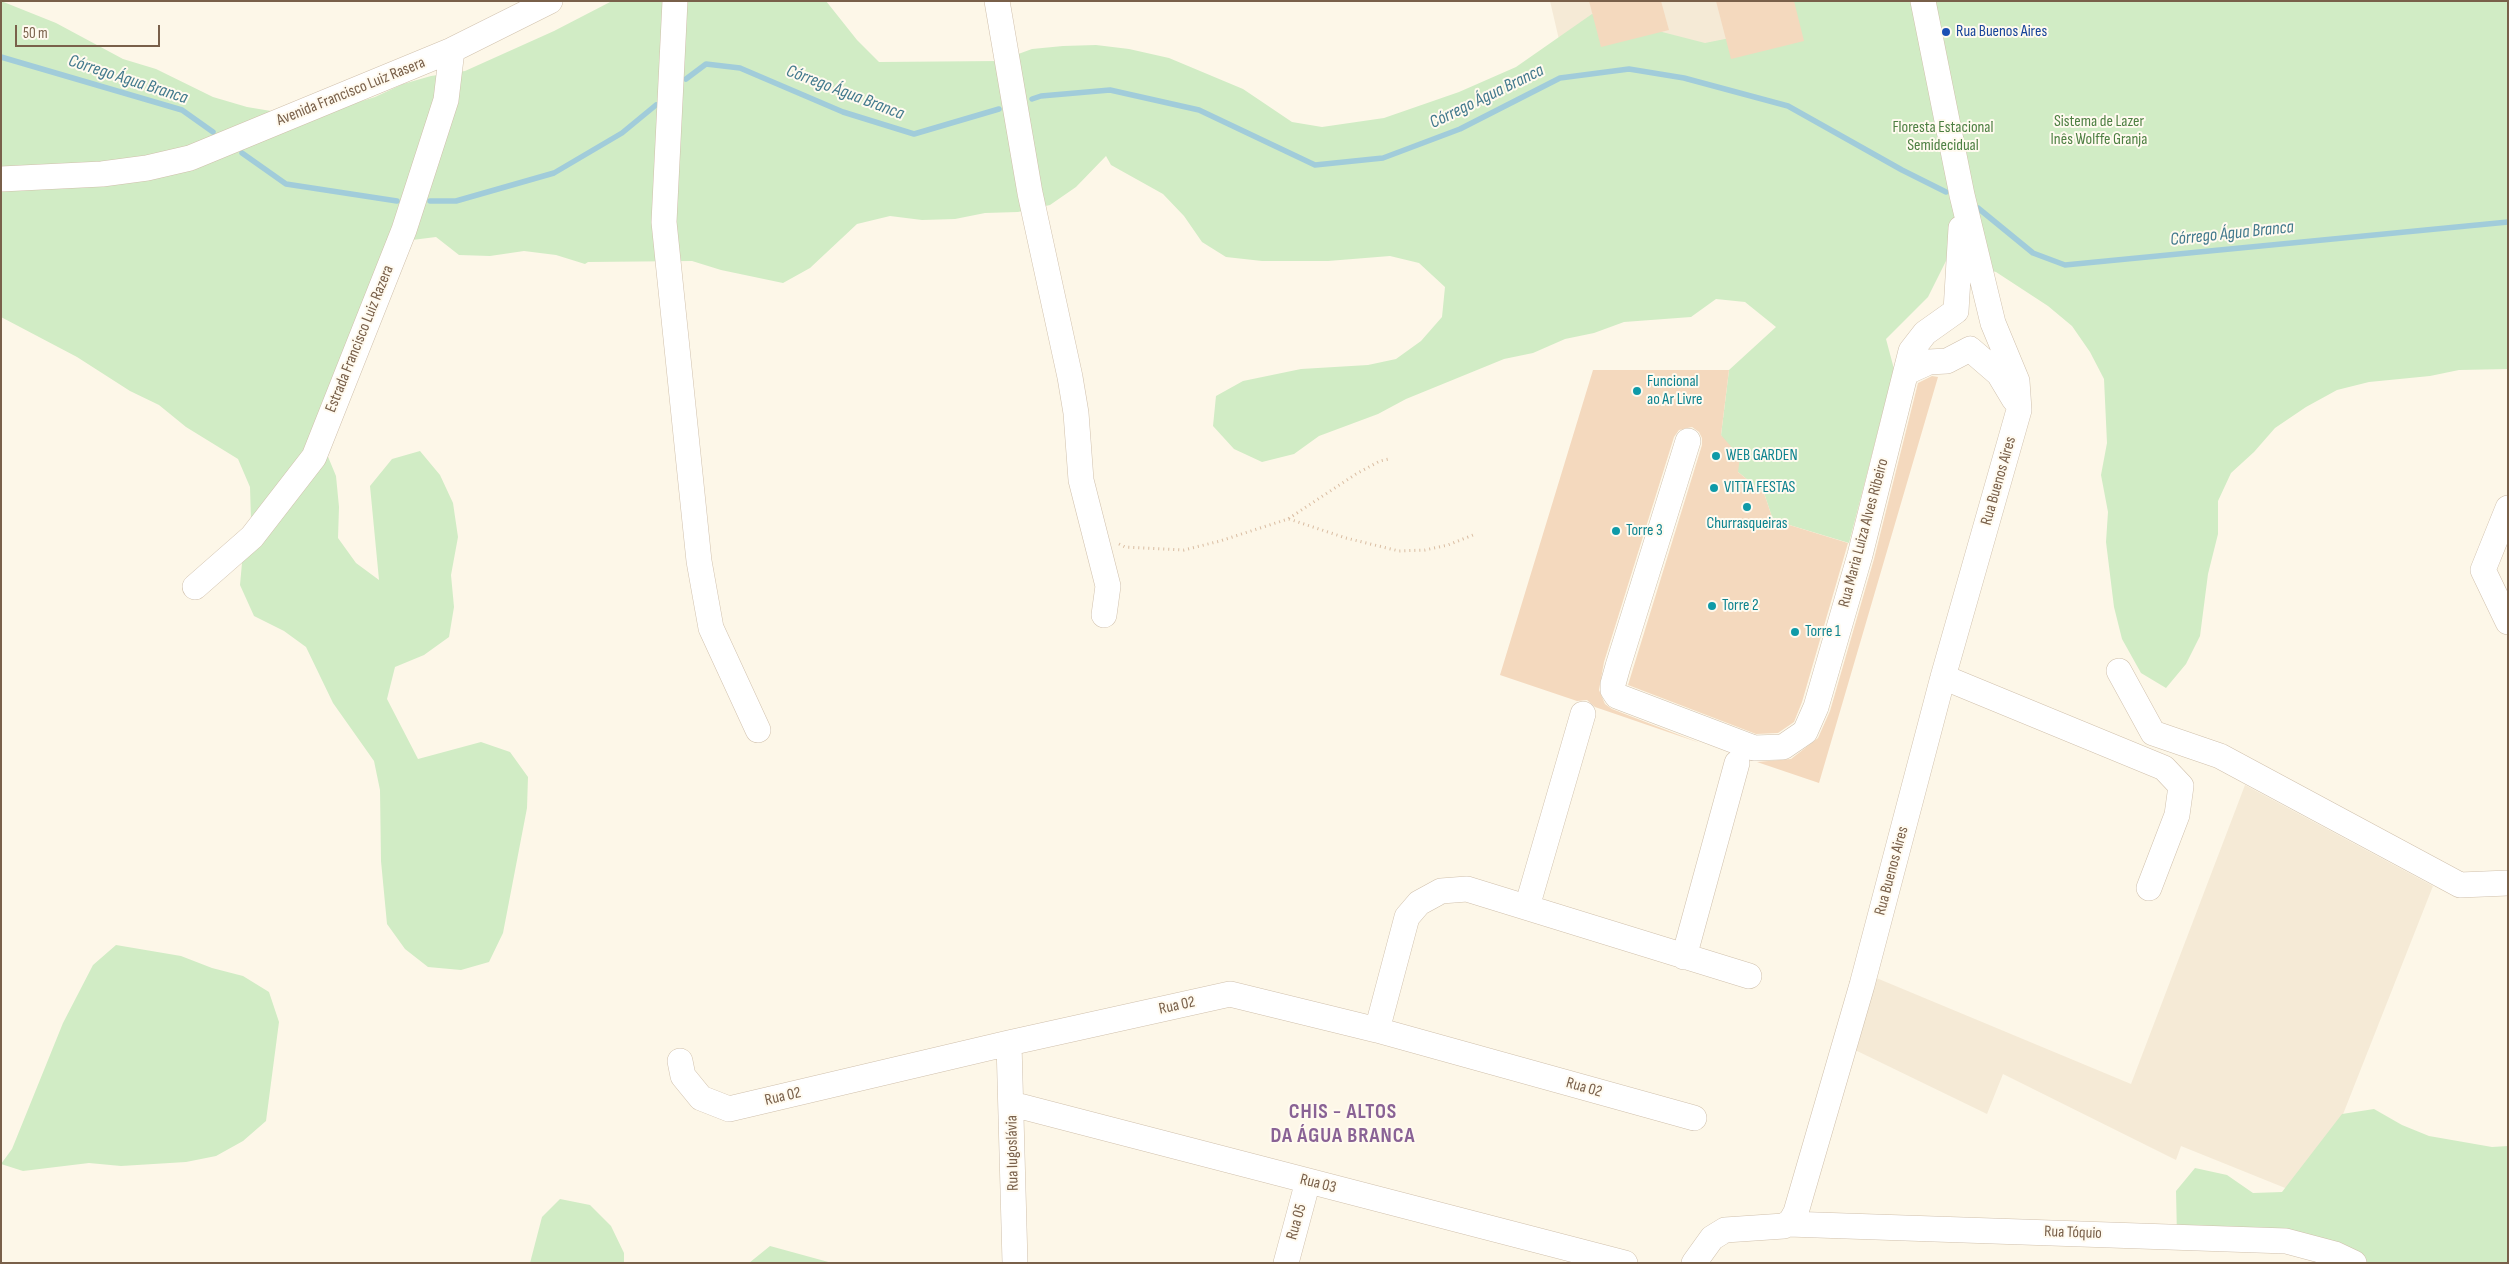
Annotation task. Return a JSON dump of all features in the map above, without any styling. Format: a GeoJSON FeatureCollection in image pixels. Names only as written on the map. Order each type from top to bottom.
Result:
{"type":"FeatureCollection","features":[{"type":"Feature","properties":{"kind":"street","name":"Avenida Francisco Luiz Rasera"},"geometry":{"type":"LineString","coordinates":[[1,179],[102,174],[147,168],[190,158],[452,50],[550,1]]}},
{"type":"Feature","properties":{"kind":"street"},"geometry":{"type":"LineString","coordinates":[[676,1],[664,222],[698,552],[711,628],[758,730]]}},
{"type":"Feature","properties":{"kind":"street"},"geometry":{"type":"LineString","coordinates":[[997,1],[1030,193],[1070,377],[1076,413],[1081,480],[1108,586],[1104,615]]}},
{"type":"Feature","properties":{"kind":"street","name":"Rua Buenos Aires"},"geometry":{"type":"LineString","coordinates":[[1922,1],[1962,195],[1993,323]]}},
{"type":"Feature","properties":{"kind":"street","name":"Estrada Francisco Luiz Razera"},"geometry":{"type":"LineString","coordinates":[[195,587],[252,537],[314,457],[404,230],[446,100],[452,50]]}},
{"type":"Feature","properties":{"kind":"street","name":"Rua Buenos Aires"},"geometry":{"type":"LineString","coordinates":[[1962,195],[1956,310],[1951,316],[1949,331],[1956,344],[1970,349],[1999,374],[2012,394],[2019,410]]}},
{"type":"Feature","properties":{"kind":"street","name":"Rua Buenos Aires"},"geometry":{"type":"LineString","coordinates":[[1788,1224],[1796,1212],[1862,985],[1943,677],[2019,410],[2018,381],[1987,311],[1975,304],[1961,306],[1925,333],[1911,351],[1907,372]]}},
{"type":"Feature","properties":{"kind":"street"},"geometry":{"type":"LineString","coordinates":[[1907,372],[1929,362],[1947,361],[1970,349],[1983,346],[1992,336],[1993,323]]}},
{"type":"Feature","properties":{"kind":"street","name":"Rua Maria Luiza Alves Ribeiro"},"geometry":{"type":"LineString","coordinates":[[1688,441],[1618,666],[1613,690],[1617,696],[1754,748],[1783,748],[1805,732],[1816,707],[1860,555],[1907,372]]}},
{"type":"Feature","properties":{"kind":"street"},"geometry":{"type":"LineString","coordinates":[[2508,508],[2483,570],[2508,622]]}},
{"type":"Feature","properties":{"kind":"street"},"geometry":{"type":"LineString","coordinates":[[2119,671],[2153,733],[2220,756],[2460,885],[2508,883]]}},
{"type":"Feature","properties":{"kind":"street"},"geometry":{"type":"LineString","coordinates":[[1943,677],[2164,768],[2181,786],[2177,815],[2149,888]]}},
{"type":"Feature","properties":{"kind":"street"},"geometry":{"type":"LineString","coordinates":[[1527,907],[1583,714]]}},
{"type":"Feature","properties":{"kind":"street"},"geometry":{"type":"LineString","coordinates":[[1684,957],[1737,763]]}},
{"type":"Feature","properties":{"kind":"street"},"geometry":{"type":"LineString","coordinates":[[1377,1030],[1407,917],[1419,904],[1441,891],[1467,889],[1749,976]]}},
{"type":"Feature","properties":{"kind":"street","name":"Rua 02"},"geometry":{"type":"LineString","coordinates":[[680,1062],[683,1076],[700,1098],[729,1109],[1009,1043],[1230,994],[1377,1030],[1694,1118]]}},
{"type":"Feature","properties":{"kind":"street","name":"Rua Iugoslávia"},"geometry":{"type":"LineString","coordinates":[[1009,1043],[1015,1263]]}},
{"type":"Feature","properties":{"kind":"street","name":"Rua 03"},"geometry":{"type":"LineString","coordinates":[[1012,1104],[1625,1263]]}},
{"type":"Feature","properties":{"kind":"street","name":"Rua 05"},"geometry":{"type":"LineString","coordinates":[[1286,1263],[1308,1182]]}},
{"type":"Feature","properties":{"kind":"street"},"geometry":{"type":"LineString","coordinates":[[1694,1263],[1712,1238],[1725,1230],[1779,1227],[1788,1224]]}},
{"type":"Feature","properties":{"kind":"street","name":"Rua Tóquio"},"geometry":{"type":"LineString","coordinates":[[1788,1224],[2286,1240],[2335,1254],[2354,1263]]}},
{"type":"Feature","properties":{"kind":"path"},"geometry":{"type":"LineString","coordinates":[[1116,542],[1125,547],[1184,550],[1220,542],[1288,519],[1356,474],[1380,461],[1389,459]]}},
{"type":"Feature","properties":{"kind":"path"},"geometry":{"type":"LineString","coordinates":[[1288,519],[1346,538],[1399,551],[1440,546],[1473,535]]}},
{"type":"Feature","properties":{"kind":"shaded area"},"geometry":{"type":"Polygon","coordinates":[[[1550,1],[1834,1],[1859,100],[1560,44],[1550,1]]]}},
{"type":"Feature","properties":{"kind":"shaded area"},"geometry":{"type":"Polygon","coordinates":[[[2245,785],[2433,886],[2310,1198],[2181,1146],[2176,1160],[2003,1074],[1987,1114],[1853,1049],[1874,977],[2131,1084],[2245,785]]]}},
{"type":"Feature","properties":{"kind":"green space"},"geometry":{"type":"Polygon","coordinates":[[[1,1],[56,23],[123,59],[156,69],[213,97],[247,107],[277,112],[316,115],[375,97],[403,84],[431,76],[465,71],[554,31],[612,1],[826,1],[857,40],[879,62],[999,61],[1032,49],[1063,46],[1096,45],[1129,49],[1169,58],[1243,89],[1292,122],[1322,127],[1384,118],[1459,92],[1516,67],[1592,14],[1705,43],[1795,25],[1791,1],[2508,1],[2508,369],[2459,370],[2430,376],[2369,382],[2337,390],[2306,407],[2275,428],[2254,452],[2231,473],[2218,501],[2218,534],[2208,574],[2200,636],[2186,664],[2166,688],[2141,673],[2122,639],[2114,607],[2106,542],[2108,512],[2101,475],[2107,443],[2104,379],[2090,352],[2072,326],[2048,306],[1996,272],[1946,261],[1928,297],[1886,339],[1894,369],[1849,543],[1773,520],[1764,493],[1738,472],[1721,435],[1729,370],[1776,327],[1745,302],[1716,299],[1691,317],[1624,322],[1594,333],[1565,339],[1533,353],[1504,359],[1406,399],[1378,414],[1319,436],[1294,454],[1262,462],[1234,449],[1213,426],[1216,396],[1243,381],[1301,369],[1368,365],[1396,359],[1421,341],[1442,317],[1445,287],[1419,263],[1390,256],[1328,261],[1262,261],[1226,257],[1202,242],[1184,216],[1163,194],[1111,165],[1106,156],[1076,187],[1050,205],[1018,212],[985,213],[955,219],[922,220],[890,216],[857,224],[810,268],[783,283],[721,270],[692,261],[588,262],[585,264],[556,255],[524,251],[490,256],[459,255],[436,237],[404,241],[324,447],[336,476],[339,507],[338,538],[356,563],[379,580],[370,486],[392,459],[420,451],[440,475],[453,503],[458,537],[451,575],[454,607],[449,637],[424,655],[395,667],[387,699],[418,759],[481,742],[510,752],[528,777],[527,808],[503,933],[489,962],[461,970],[428,967],[405,949],[387,924],[381,861],[380,790],[374,761],[333,703],[306,647],[284,631],[254,616],[240,585],[243,552],[251,520],[250,487],[238,459],[186,427],[159,405],[130,391],[77,357],[1,317],[1,1]]]}},
{"type":"Feature","properties":{"kind":"green space"},"geometry":{"type":"Polygon","coordinates":[[[116,945],[181,956],[212,968],[243,976],[269,992],[279,1022],[266,1121],[243,1141],[216,1156],[186,1162],[121,1166],[89,1163],[23,1171],[1,1164],[12,1149],[63,1023],[93,965],[116,945]]]}},
{"type":"Feature","properties":{"kind":"green space"},"geometry":{"type":"Polygon","coordinates":[[[2374,1109],[2402,1125],[2429,1136],[2492,1147],[2508,1146],[2508,1263],[2330,1263],[2302,1254],[2177,1236],[2176,1191],[2195,1168],[2227,1175],[2253,1193],[2282,1192],[2342,1114],[2374,1109]]]}},
{"type":"Feature","properties":{"kind":"green space"},"geometry":{"type":"Polygon","coordinates":[[[560,1199],[590,1205],[611,1226],[624,1253],[624,1263],[530,1263],[542,1217],[560,1199]]]}},
{"type":"Feature","properties":{"kind":"green space"},"geometry":{"type":"Polygon","coordinates":[[[770,1246],[832,1263],[749,1263],[770,1246]]]}},
{"type":"Feature","properties":{"kind":"building"},"geometry":{"type":"Polygon","coordinates":[[[1589,1],[1661,1],[1669,30],[1601,47],[1589,1]]]}},
{"type":"Feature","properties":{"kind":"building"},"geometry":{"type":"Polygon","coordinates":[[[1716,1],[1794,1],[1804,41],[1731,59],[1716,1]]]}},
{"type":"Feature","properties":{"kind":"building"},"geometry":{"type":"Polygon","coordinates":[[[1593,370],[1729,370],[1721,435],[1740,457],[1738,472],[1764,493],[1773,520],[1848,543],[1802,702],[1794,722],[1778,733],[1756,734],[1628,685],[1702,445],[1702,438],[1699,432],[1692,427],[1679,430],[1674,437],[1604,662],[1599,690],[1605,704],[1612,709],[1700,743],[1595,707],[1587,700],[1577,701],[1500,675],[1593,370]]]}},
{"type":"Feature","properties":{"kind":"building"},"geometry":{"type":"Polygon","coordinates":[[[1932,376],[1938,377],[1819,783],[1757,762],[1791,759],[1818,738],[1830,711],[1874,559],[1918,383],[1932,376]]]}},
{"type":"Feature","properties":{"kind":"waterway","name":"Córrego Água Branca"},"geometry":{"type":"LineString","coordinates":[[1,57],[182,110],[213,132]]}},
{"type":"Feature","properties":{"kind":"waterway","name":"Córrego Água Branca"},"geometry":{"type":"LineString","coordinates":[[686,79],[706,64],[740,68],[843,112],[914,134],[999,109]]}},
{"type":"Feature","properties":{"kind":"waterway","name":"Córrego Água Branca"},"geometry":{"type":"LineString","coordinates":[[1032,99],[1041,96],[1110,90],[1199,110],[1315,165],[1383,158],[1460,129],[1560,78],[1629,69],[1684,78],[1788,106],[1902,170],[1946,192]]}},
{"type":"Feature","properties":{"kind":"waterway","name":"Córrego Água Branca"},"geometry":{"type":"LineString","coordinates":[[430,201],[456,201],[554,173],[622,133],[656,105]]}},
{"type":"Feature","properties":{"kind":"waterway","name":"Córrego Água Branca"},"geometry":{"type":"LineString","coordinates":[[242,153],[286,184],[397,201]]}},
{"type":"Feature","properties":{"kind":"waterway","name":"Córrego Água Branca"},"geometry":{"type":"LineString","coordinates":[[1978,208],[2033,253],[2065,265],[2508,222]]}},
{"type":"Feature","properties":{"kind":"place","name":"Rua Buenos Aires"},"geometry":{"type":"Point","coordinates":[1946,32]}},
{"type":"Feature","properties":{"kind":"place","name":"Funcional ao Ar Livre"},"geometry":{"type":"Point","coordinates":[1637,391]}},
{"type":"Feature","properties":{"kind":"place","name":"WEB GARDEN"},"geometry":{"type":"Point","coordinates":[1716,456]}},
{"type":"Feature","properties":{"kind":"place","name":"VITTA FESTAS"},"geometry":{"type":"Point","coordinates":[1714,488]}},
{"type":"Feature","properties":{"kind":"place","name":"Churrasqueiras"},"geometry":{"type":"Point","coordinates":[1747,507]}},
{"type":"Feature","properties":{"kind":"place","name":"Torre 3"},"geometry":{"type":"Point","coordinates":[1616,531]}},
{"type":"Feature","properties":{"kind":"place","name":"Torre 2"},"geometry":{"type":"Point","coordinates":[1712,606]}},
{"type":"Feature","properties":{"kind":"place","name":"Torre 1"},"geometry":{"type":"Point","coordinates":[1795,632]}},
{"type":"Feature","properties":{"kind":"district","name":"CHIS - ALTOS DA ÁGUA BRANCA"},"geometry":{"type":"Point","coordinates":[1343,1125]}},
{"type":"Feature","properties":{"kind":"park label","name":"Sistema de Lazer Inês Wolffe Granja"},"geometry":{"type":"Point","coordinates":[2099,131]}},
{"type":"Feature","properties":{"kind":"park label","name":"Floresta Estacional Semidecidual"},"geometry":{"type":"Point","coordinates":[1943,137]}}]}
